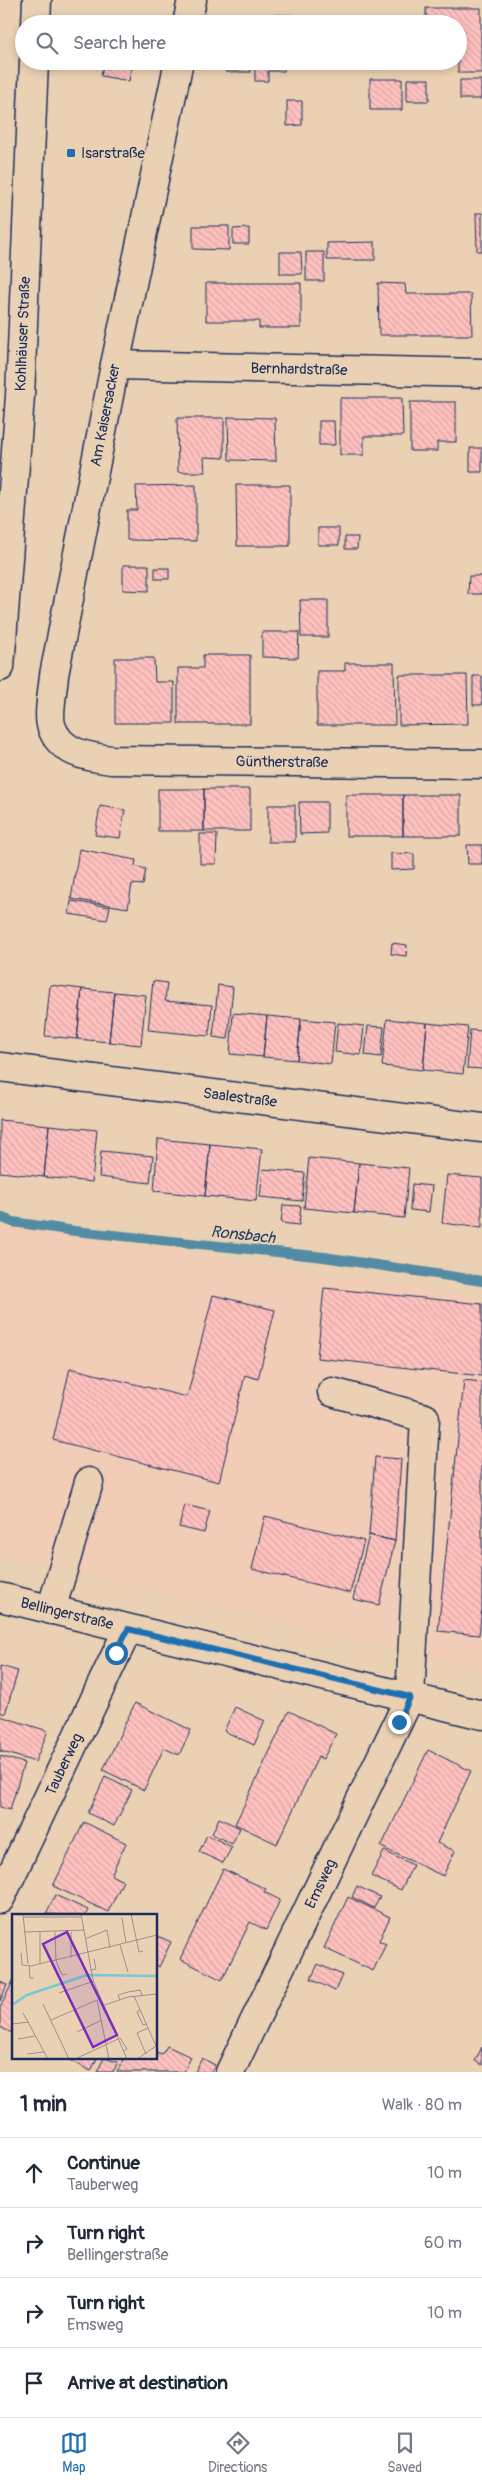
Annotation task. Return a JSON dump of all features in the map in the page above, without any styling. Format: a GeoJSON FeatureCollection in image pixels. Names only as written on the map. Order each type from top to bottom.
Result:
{"type":"FeatureCollection","features":[{"type":"Feature","properties":{"kind":"street"},"geometry":{"type":"LineString","coordinates":[[36,0],[36,15]]}},
{"type":"Feature","properties":{"kind":"street"},"geometry":{"type":"LineString","coordinates":[[189,15],[192,0]]}},
{"type":"Feature","properties":{"kind":"street","name":"Kohlhäuser Straße"},"geometry":{"type":"LineString","coordinates":[[0,667],[3,603],[20,396],[34,70]]}},
{"type":"Feature","properties":{"kind":"street","name":"Am Kaisersacker"},"geometry":{"type":"LineString","coordinates":[[83,757],[59,739],[51,725],[54,675],[115,365],[177,70]]}},
{"type":"Feature","properties":{"kind":"street","name":"Bernhardstraße"},"geometry":{"type":"LineString","coordinates":[[115,365],[482,373]]}},
{"type":"Feature","properties":{"kind":"street","name":"Güntherstraße"},"geometry":{"type":"LineString","coordinates":[[83,757],[111,760],[482,764]]}},
{"type":"Feature","properties":{"kind":"street","name":"Saalestraße"},"geometry":{"type":"LineString","coordinates":[[0,1068],[482,1128]]}},
{"type":"Feature","properties":{"kind":"street"},"geometry":{"type":"LineString","coordinates":[[332,1392],[425,1418],[410,1697]]}},
{"type":"Feature","properties":{"kind":"street"},"geometry":{"type":"LineString","coordinates":[[51,1610],[89,1482]]}},
{"type":"Feature","properties":{"kind":"street","name":"Bellingerstraße"},"geometry":{"type":"LineString","coordinates":[[0,1597],[482,1715]]}},
{"type":"Feature","properties":{"kind":"street","name":"Tauberweg"},"geometry":{"type":"LineString","coordinates":[[0,1899],[128,1629]]}},
{"type":"Feature","properties":{"kind":"street","name":"Emsweg"},"geometry":{"type":"LineString","coordinates":[[230,2072],[410,1697]]}},
{"type":"Feature","properties":{"kind":"shaded area"},"geometry":{"type":"Polygon","coordinates":[[[0,1225],[482,1298],[482,1670],[0,1552],[0,1225]]]}},
{"type":"Feature","properties":{"kind":"building"},"geometry":{"type":"Polygon","coordinates":[[[426,8],[481,8],[481,73],[458,73],[458,70],[467,70],[467,15],[426,15],[426,8]]]}},
{"type":"Feature","properties":{"kind":"building"},"geometry":{"type":"Polygon","coordinates":[[[102,70],[131,70],[129,81],[101,76],[102,70]]]}},
{"type":"Feature","properties":{"kind":"building"},"geometry":{"type":"Polygon","coordinates":[[[226,70],[251,70],[251,72],[226,72],[226,70]]]}},
{"type":"Feature","properties":{"kind":"building"},"geometry":{"type":"Polygon","coordinates":[[[255,70],[284,70],[268,71],[268,81],[255,81],[255,70]]]}},
{"type":"Feature","properties":{"kind":"building"},"geometry":{"type":"Polygon","coordinates":[[[370,79],[402,79],[402,110],[370,110],[370,79]]]}},
{"type":"Feature","properties":{"kind":"building"},"geometry":{"type":"Polygon","coordinates":[[[407,79],[429,79],[429,101],[407,101],[407,79]]]}},
{"type":"Feature","properties":{"kind":"building"},"geometry":{"type":"Polygon","coordinates":[[[460,80],[481,80],[481,99],[460,99],[460,80]]]}},
{"type":"Feature","properties":{"kind":"building"},"geometry":{"type":"Polygon","coordinates":[[[287,101],[302,101],[302,125],[287,126],[287,101]]]}},
{"type":"Feature","properties":{"kind":"building"},"geometry":{"type":"Polygon","coordinates":[[[476,213],[482,213],[482,251],[477,251],[476,213]]]}},
{"type":"Feature","properties":{"kind":"building"},"geometry":{"type":"Polygon","coordinates":[[[193,226],[229,226],[229,250],[193,249],[193,226]]]}},
{"type":"Feature","properties":{"kind":"building"},"geometry":{"type":"Polygon","coordinates":[[[249,228],[249,244],[233,244],[233,229],[249,228]]]}},
{"type":"Feature","properties":{"kind":"building"},"geometry":{"type":"Polygon","coordinates":[[[375,242],[375,260],[327,260],[327,243],[375,242]]]}},
{"type":"Feature","properties":{"kind":"building"},"geometry":{"type":"Polygon","coordinates":[[[280,252],[301,252],[302,274],[280,274],[280,252]]]}},
{"type":"Feature","properties":{"kind":"building"},"geometry":{"type":"Polygon","coordinates":[[[306,252],[324,252],[324,281],[306,281],[306,252]]]}},
{"type":"Feature","properties":{"kind":"building"},"geometry":{"type":"Polygon","coordinates":[[[206,283],[301,283],[301,328],[259,328],[259,321],[206,321],[206,283]]]}},
{"type":"Feature","properties":{"kind":"building"},"geometry":{"type":"Polygon","coordinates":[[[378,283],[405,284],[406,294],[471,294],[472,335],[379,335],[378,283]]]}},
{"type":"Feature","properties":{"kind":"building"},"geometry":{"type":"Polygon","coordinates":[[[340,398],[402,398],[403,436],[364,436],[364,455],[340,455],[340,398]]]}},
{"type":"Feature","properties":{"kind":"building"},"geometry":{"type":"Polygon","coordinates":[[[410,402],[456,402],[456,442],[437,442],[437,451],[410,451],[410,402]]]}},
{"type":"Feature","properties":{"kind":"building"},"geometry":{"type":"Polygon","coordinates":[[[228,417],[275,418],[276,461],[229,460],[228,417]]]}},
{"type":"Feature","properties":{"kind":"building"},"geometry":{"type":"Polygon","coordinates":[[[177,418],[224,418],[224,458],[204,457],[205,472],[178,472],[177,418]]]}},
{"type":"Feature","properties":{"kind":"building"},"geometry":{"type":"Polygon","coordinates":[[[319,421],[334,421],[335,445],[319,445],[319,421]]]}},
{"type":"Feature","properties":{"kind":"building"},"geometry":{"type":"Polygon","coordinates":[[[470,448],[482,448],[482,472],[470,472],[470,448]]]}},
{"type":"Feature","properties":{"kind":"building"},"geometry":{"type":"Polygon","coordinates":[[[196,485],[196,541],[127,540],[127,510],[137,510],[136,486],[196,485]]]}},
{"type":"Feature","properties":{"kind":"building"},"geometry":{"type":"Polygon","coordinates":[[[236,485],[290,485],[290,546],[237,546],[236,485]]]}},
{"type":"Feature","properties":{"kind":"building"},"geometry":{"type":"Polygon","coordinates":[[[318,528],[339,528],[339,545],[318,545],[318,528]]]}},
{"type":"Feature","properties":{"kind":"building"},"geometry":{"type":"Polygon","coordinates":[[[345,537],[358,537],[357,549],[345,549],[345,537]]]}},
{"type":"Feature","properties":{"kind":"building"},"geometry":{"type":"Polygon","coordinates":[[[123,565],[149,565],[149,591],[123,590],[123,565]]]}},
{"type":"Feature","properties":{"kind":"building"},"geometry":{"type":"Polygon","coordinates":[[[155,568],[169,568],[169,579],[155,579],[155,568]]]}},
{"type":"Feature","properties":{"kind":"building"},"geometry":{"type":"Polygon","coordinates":[[[469,576],[482,576],[482,594],[468,594],[469,576]]]}},
{"type":"Feature","properties":{"kind":"building"},"geometry":{"type":"Polygon","coordinates":[[[300,600],[328,600],[328,637],[301,637],[300,600]]]}},
{"type":"Feature","properties":{"kind":"building"},"geometry":{"type":"Polygon","coordinates":[[[262,632],[299,632],[298,658],[262,657],[262,632]]]}},
{"type":"Feature","properties":{"kind":"building"},"geometry":{"type":"Polygon","coordinates":[[[203,655],[250,655],[250,724],[178,724],[178,668],[203,668],[203,655]]]}},
{"type":"Feature","properties":{"kind":"building"},"geometry":{"type":"Polygon","coordinates":[[[115,658],[154,658],[155,682],[174,682],[174,723],[115,723],[115,658]]]}},
{"type":"Feature","properties":{"kind":"building"},"geometry":{"type":"Polygon","coordinates":[[[345,663],[394,663],[395,725],[317,725],[317,671],[345,671],[345,663]]]}},
{"type":"Feature","properties":{"kind":"building"},"geometry":{"type":"Polygon","coordinates":[[[399,675],[467,675],[468,724],[399,725],[399,675]]]}},
{"type":"Feature","properties":{"kind":"building"},"geometry":{"type":"Polygon","coordinates":[[[473,676],[482,676],[482,705],[473,705],[473,676]]]}},
{"type":"Feature","properties":{"kind":"building"},"geometry":{"type":"Polygon","coordinates":[[[158,789],[204,789],[204,831],[158,831],[158,789]]]}},
{"type":"Feature","properties":{"kind":"building"},"geometry":{"type":"Polygon","coordinates":[[[204,789],[250,789],[250,831],[204,831],[204,789]]]}},
{"type":"Feature","properties":{"kind":"building"},"geometry":{"type":"Polygon","coordinates":[[[346,795],[403,795],[403,836],[346,836],[346,795]]]}},
{"type":"Feature","properties":{"kind":"building"},"geometry":{"type":"Polygon","coordinates":[[[403,795],[461,795],[461,836],[403,836],[403,795]]]}},
{"type":"Feature","properties":{"kind":"building"},"geometry":{"type":"Polygon","coordinates":[[[299,802],[327,802],[327,833],[300,834],[299,802]]]}},
{"type":"Feature","properties":{"kind":"building"},"geometry":{"type":"Polygon","coordinates":[[[268,805],[295,805],[295,842],[268,842],[268,805]]]}},
{"type":"Feature","properties":{"kind":"building"},"geometry":{"type":"Polygon","coordinates":[[[100,806],[125,810],[120,838],[95,835],[100,806]]]}},
{"type":"Feature","properties":{"kind":"building"},"geometry":{"type":"Polygon","coordinates":[[[200,834],[217,834],[216,864],[200,864],[200,834]]]}},
{"type":"Feature","properties":{"kind":"building"},"geometry":{"type":"Polygon","coordinates":[[[467,845],[482,845],[482,864],[468,864],[467,845]]]}},
{"type":"Feature","properties":{"kind":"building"},"geometry":{"type":"Polygon","coordinates":[[[79,849],[136,860],[135,866],[146,869],[143,885],[132,884],[128,908],[71,899],[79,849]]]}},
{"type":"Feature","properties":{"kind":"building"},"geometry":{"type":"Polygon","coordinates":[[[391,853],[414,854],[414,869],[391,870],[391,853]]]}},
{"type":"Feature","properties":{"kind":"building"},"geometry":{"type":"Polygon","coordinates":[[[71,901],[110,907],[107,920],[69,914],[71,901]]]}},
{"type":"Feature","properties":{"kind":"building"},"geometry":{"type":"Polygon","coordinates":[[[392,943],[407,945],[406,956],[391,954],[392,943]]]}},
{"type":"Feature","properties":{"kind":"building"},"geometry":{"type":"Polygon","coordinates":[[[153,981],[167,983],[165,1001],[212,1005],[209,1036],[148,1030],[153,981]]]}},
{"type":"Feature","properties":{"kind":"building"},"geometry":{"type":"Polygon","coordinates":[[[50,985],[82,989],[77,1039],[45,1036],[50,985]]]}},
{"type":"Feature","properties":{"kind":"building"},"geometry":{"type":"Polygon","coordinates":[[[218,985],[233,987],[228,1039],[213,1037],[218,985]]]}},
{"type":"Feature","properties":{"kind":"building"},"geometry":{"type":"Polygon","coordinates":[[[82,989],[114,992],[109,1042],[77,1039],[82,989]]]}},
{"type":"Feature","properties":{"kind":"building"},"geometry":{"type":"Polygon","coordinates":[[[114,992],[146,995],[141,1045],[109,1042],[114,992]]]}},
{"type":"Feature","properties":{"kind":"building"},"geometry":{"type":"Polygon","coordinates":[[[233,1013],[267,1016],[263,1057],[230,1054],[233,1013]]]}},
{"type":"Feature","properties":{"kind":"building"},"geometry":{"type":"Polygon","coordinates":[[[267,1016],[301,1019],[297,1060],[263,1057],[267,1016]]]}},
{"type":"Feature","properties":{"kind":"building"},"geometry":{"type":"Polygon","coordinates":[[[301,1019],[335,1022],[331,1064],[297,1060],[301,1019]]]}},
{"type":"Feature","properties":{"kind":"building"},"geometry":{"type":"Polygon","coordinates":[[[387,1019],[427,1023],[423,1070],[382,1066],[387,1019]]]}},
{"type":"Feature","properties":{"kind":"building"},"geometry":{"type":"Polygon","coordinates":[[[338,1023],[364,1026],[361,1055],[335,1052],[338,1023]]]}},
{"type":"Feature","properties":{"kind":"building"},"geometry":{"type":"Polygon","coordinates":[[[427,1023],[468,1027],[463,1074],[423,1070],[427,1023]]]}},
{"type":"Feature","properties":{"kind":"building"},"geometry":{"type":"Polygon","coordinates":[[[368,1026],[384,1027],[381,1057],[365,1055],[368,1026]]]}},
{"type":"Feature","properties":{"kind":"building"},"geometry":{"type":"Polygon","coordinates":[[[470,1030],[482,1031],[482,1069],[467,1068],[470,1030]]]}},
{"type":"Feature","properties":{"kind":"building"},"geometry":{"type":"Polygon","coordinates":[[[0,1120],[49,1125],[44,1177],[0,1172],[0,1120]]]}},
{"type":"Feature","properties":{"kind":"building"},"geometry":{"type":"Polygon","coordinates":[[[49,1125],[97,1130],[92,1182],[44,1177],[49,1125]]]}},
{"type":"Feature","properties":{"kind":"building"},"geometry":{"type":"Polygon","coordinates":[[[158,1139],[210,1144],[205,1196],[154,1191],[158,1139]]]}},
{"type":"Feature","properties":{"kind":"building"},"geometry":{"type":"Polygon","coordinates":[[[210,1144],[262,1149],[256,1201],[205,1196],[210,1144]]]}},
{"type":"Feature","properties":{"kind":"building"},"geometry":{"type":"Polygon","coordinates":[[[101,1151],[153,1156],[150,1183],[99,1177],[101,1151]]]}},
{"type":"Feature","properties":{"kind":"building"},"geometry":{"type":"Polygon","coordinates":[[[309,1158],[359,1163],[354,1213],[304,1208],[309,1158]]]}},
{"type":"Feature","properties":{"kind":"building"},"geometry":{"type":"Polygon","coordinates":[[[359,1163],[409,1168],[404,1218],[354,1213],[359,1163]]]}},
{"type":"Feature","properties":{"kind":"building"},"geometry":{"type":"Polygon","coordinates":[[[263,1169],[305,1173],[302,1201],[260,1197],[263,1169]]]}},
{"type":"Feature","properties":{"kind":"building"},"geometry":{"type":"Polygon","coordinates":[[[447,1175],[482,1178],[482,1228],[442,1223],[447,1175]]]}},
{"type":"Feature","properties":{"kind":"building"},"geometry":{"type":"Polygon","coordinates":[[[412,1184],[432,1186],[429,1212],[410,1210],[412,1184]]]}},
{"type":"Feature","properties":{"kind":"building"},"geometry":{"type":"Polygon","coordinates":[[[283,1205],[301,1206],[299,1225],[281,1223],[283,1205]]]}},
{"type":"Feature","properties":{"kind":"building"},"geometry":{"type":"Polygon","coordinates":[[[324,1288],[482,1304],[482,1376],[317,1358],[324,1288]]]}},
{"type":"Feature","properties":{"kind":"building"},"geometry":{"type":"Polygon","coordinates":[[[213,1295],[275,1310],[258,1379],[245,1375],[219,1482],[53,1440],[70,1368],[187,1397],[213,1295]]]}},
{"type":"Feature","properties":{"kind":"building"},"geometry":{"type":"Polygon","coordinates":[[[464,1380],[482,1382],[482,1609],[479,1635],[438,1631],[464,1380]]]}},
{"type":"Feature","properties":{"kind":"building"},"geometry":{"type":"Polygon","coordinates":[[[375,1457],[401,1459],[395,1541],[369,1535],[375,1457]]]}},
{"type":"Feature","properties":{"kind":"building"},"geometry":{"type":"Polygon","coordinates":[[[185,1505],[210,1511],[204,1533],[179,1527],[185,1505]]]}},
{"type":"Feature","properties":{"kind":"building"},"geometry":{"type":"Polygon","coordinates":[[[265,1516],[364,1541],[350,1593],[252,1569],[265,1516]]]}},
{"type":"Feature","properties":{"kind":"building"},"geometry":{"type":"Polygon","coordinates":[[[369,1535],[395,1541],[379,1605],[353,1599],[369,1535]]]}},
{"type":"Feature","properties":{"kind":"building"},"geometry":{"type":"Polygon","coordinates":[[[0,1666],[18,1671],[5,1714],[0,1712],[0,1666]]]}},
{"type":"Feature","properties":{"kind":"building"},"geometry":{"type":"Polygon","coordinates":[[[135,1703],[191,1730],[179,1755],[164,1748],[144,1790],[103,1770],[135,1703]]]}},
{"type":"Feature","properties":{"kind":"building"},"geometry":{"type":"Polygon","coordinates":[[[235,1707],[265,1721],[254,1745],[224,1731],[235,1707]]]}},
{"type":"Feature","properties":{"kind":"building"},"geometry":{"type":"Polygon","coordinates":[[[289,1711],[336,1734],[323,1759],[318,1757],[277,1844],[235,1824],[289,1711]]]}},
{"type":"Feature","properties":{"kind":"building"},"geometry":{"type":"Polygon","coordinates":[[[0,1716],[48,1731],[35,1762],[0,1751],[0,1716]]]}},
{"type":"Feature","properties":{"kind":"building"},"geometry":{"type":"Polygon","coordinates":[[[428,1750],[471,1771],[437,1843],[455,1851],[443,1876],[381,1847],[428,1750]]]}},
{"type":"Feature","properties":{"kind":"building"},"geometry":{"type":"Polygon","coordinates":[[[0,1756],[24,1763],[10,1810],[0,1807],[0,1756]]]}},
{"type":"Feature","properties":{"kind":"building"},"geometry":{"type":"Polygon","coordinates":[[[105,1777],[132,1790],[114,1826],[88,1813],[105,1777]]]}},
{"type":"Feature","properties":{"kind":"building"},"geometry":{"type":"Polygon","coordinates":[[[219,1818],[240,1828],[232,1844],[212,1834],[219,1818]]]}},
{"type":"Feature","properties":{"kind":"building"},"geometry":{"type":"Polygon","coordinates":[[[84,1822],[126,1843],[111,1875],[123,1881],[108,1912],[53,1886],[84,1822]]]}},
{"type":"Feature","properties":{"kind":"building"},"geometry":{"type":"Polygon","coordinates":[[[207,1835],[232,1847],[223,1863],[199,1852],[207,1835]]]}},
{"type":"Feature","properties":{"kind":"building"},"geometry":{"type":"Polygon","coordinates":[[[384,1851],[413,1865],[401,1890],[371,1876],[384,1851]]]}},
{"type":"Feature","properties":{"kind":"building"},"geometry":{"type":"Polygon","coordinates":[[[223,1869],[266,1889],[264,1892],[280,1900],[266,1930],[250,1922],[222,1980],[180,1959],[223,1869]]]}},
{"type":"Feature","properties":{"kind":"building"},"geometry":{"type":"Polygon","coordinates":[[[357,1886],[380,1897],[374,1908],[352,1897],[357,1886]]]}},
{"type":"Feature","properties":{"kind":"building"},"geometry":{"type":"Polygon","coordinates":[[[55,1895],[88,1910],[86,1914],[46,1914],[55,1895]]]}},
{"type":"Feature","properties":{"kind":"building"},"geometry":{"type":"Polygon","coordinates":[[[348,1897],[390,1917],[379,1941],[386,1944],[373,1971],[324,1948],[348,1897]]]}},
{"type":"Feature","properties":{"kind":"building"},"geometry":{"type":"Polygon","coordinates":[[[158,1936],[171,1942],[158,1966],[158,1936]]]}},
{"type":"Feature","properties":{"kind":"building"},"geometry":{"type":"Polygon","coordinates":[[[318,1964],[342,1975],[335,1991],[311,1979],[318,1964]]]}},
{"type":"Feature","properties":{"kind":"building"},"geometry":{"type":"Polygon","coordinates":[[[0,1982],[7,1985],[0,2001],[0,1982]]]}},
{"type":"Feature","properties":{"kind":"building"},"geometry":{"type":"Polygon","coordinates":[[[12,1983],[12,2033],[0,2027],[0,2008],[12,1983]]]}},
{"type":"Feature","properties":{"kind":"building"},"geometry":{"type":"Polygon","coordinates":[[[167,2046],[191,2057],[184,2072],[117,2072],[123,2060],[158,2060],[158,2053],[162,2054],[167,2046]]]}},
{"type":"Feature","properties":{"kind":"building"},"geometry":{"type":"Polygon","coordinates":[[[482,2047],[482,2065],[475,2061],[482,2047]]]}},
{"type":"Feature","properties":{"kind":"building"},"geometry":{"type":"Polygon","coordinates":[[[202,2058],[215,2065],[211,2072],[195,2072],[202,2058]]]}},
{"type":"Feature","properties":{"kind":"building"},"geometry":{"type":"Polygon","coordinates":[[[72,2060],[96,2060],[91,2071],[72,2060]]]}},
{"type":"Feature","properties":{"kind":"building"},"geometry":{"type":"Polygon","coordinates":[[[103,2060],[118,2062],[113,2072],[97,2072],[103,2060]]]}},
{"type":"Feature","properties":{"kind":"waterway","name":"Ronsbach"},"geometry":{"type":"LineString","coordinates":[[0,1217],[13,1222],[75,1231],[324,1257],[482,1281]]}},
{"type":"Feature","properties":{"kind":"place","name":"Isarstraße"},"geometry":{"type":"Point","coordinates":[71,153]}},
{"type":"Feature","properties":{"kind":"route"},"geometry":{"type":"LineString","coordinates":[[116,1653],[128,1629],[410,1697],[399,1722]]}}]}
